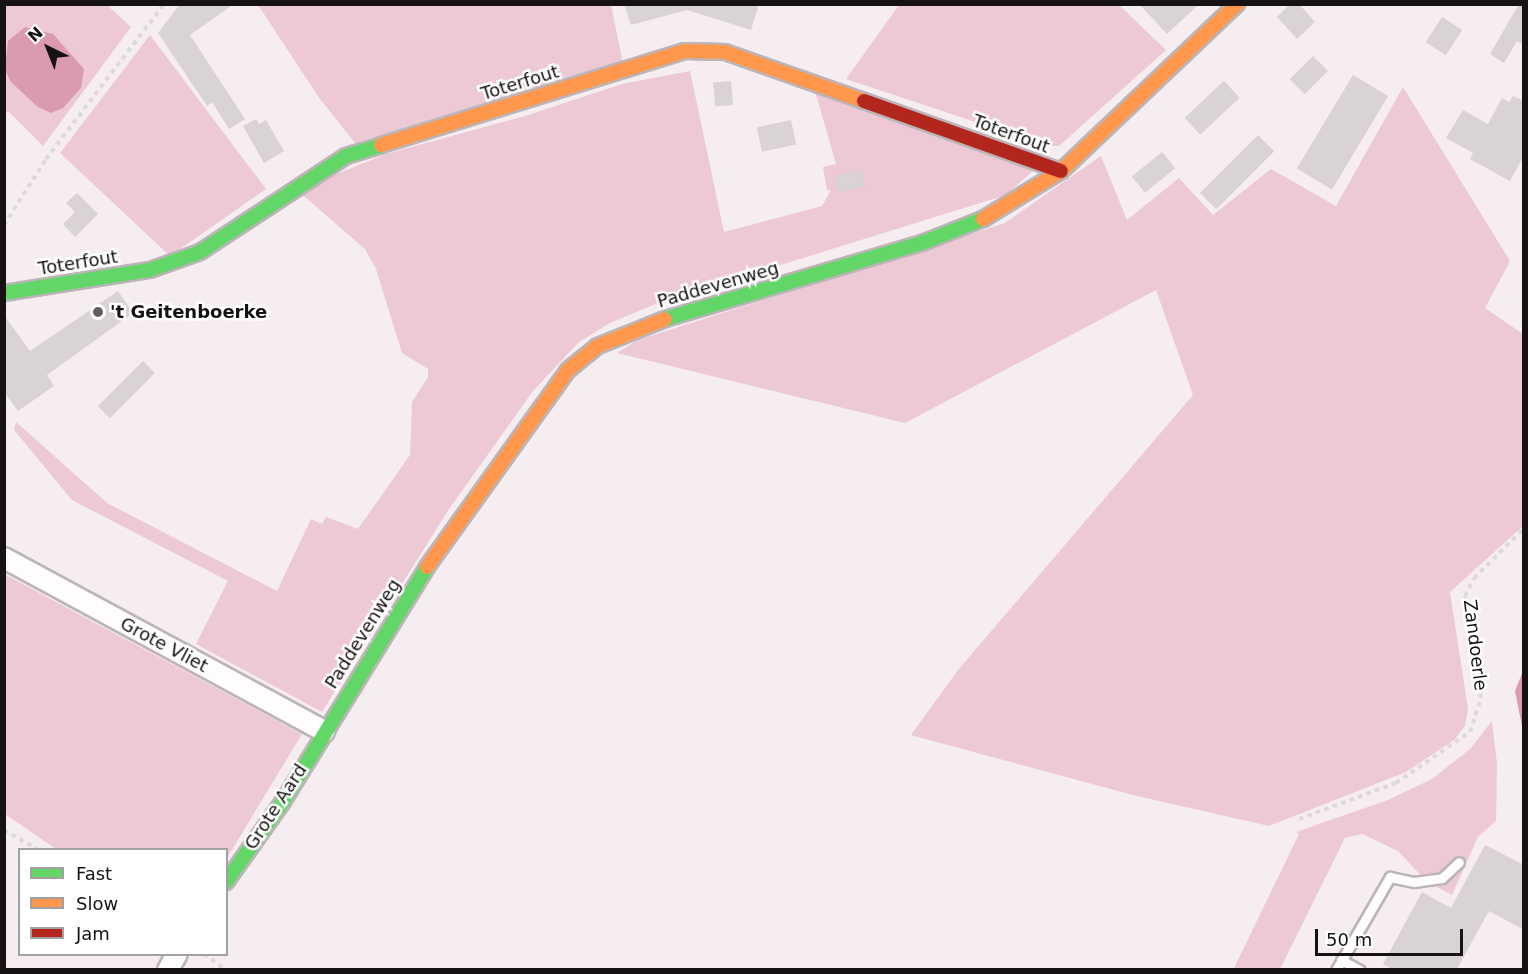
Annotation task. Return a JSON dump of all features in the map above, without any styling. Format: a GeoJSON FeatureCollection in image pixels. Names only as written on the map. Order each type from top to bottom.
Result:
{"type":"FeatureCollection","features":[{"type":"Feature","properties":{"kind":"street","name":"Paddevenweg"},"geometry":{"type":"LineString","coordinates":[[324,731],[453,526],[568,370],[598,346],[655,322],[922,243],[991,216],[1061,171],[1237,4]]}},
{"type":"Feature","properties":{"kind":"street","name":"Toterfout"},"geometry":{"type":"LineString","coordinates":[[4,293],[150,270],[200,252],[346,156],[685,51],[726,52],[1061,171]]}},
{"type":"Feature","properties":{"kind":"street","name":"Grote Vliet"},"geometry":{"type":"LineString","coordinates":[[4,558],[324,731]]}},
{"type":"Feature","properties":{"kind":"street","name":"Grote Aard"},"geometry":{"type":"LineString","coordinates":[[228,879],[282,802],[324,731]]}},
{"type":"Feature","properties":{"kind":"street"},"geometry":{"type":"LineString","coordinates":[[168,969],[176,956]]}},
{"type":"Feature","properties":{"kind":"lane"},"geometry":{"type":"LineString","coordinates":[[1336,969],[1390,877],[1414,882],[1442,878],[1459,862]]}},
{"type":"Feature","properties":{"kind":"lane"},"geometry":{"type":"LineString","coordinates":[[1341,960],[1360,969]]}},
{"type":"Feature","properties":{"kind":"path"},"geometry":{"type":"LineString","coordinates":[[4,225],[46,159],[164,4]]}},
{"type":"Feature","properties":{"kind":"path","name":"Zandoerle"},"geometry":{"type":"LineString","coordinates":[[1299,819],[1396,783],[1470,732],[1481,698],[1465,596],[1474,578],[1524,528]]}},
{"type":"Feature","properties":{"kind":"path"},"geometry":{"type":"LineString","coordinates":[[4,830],[36,848]]}},
{"type":"Feature","properties":{"kind":"path"},"geometry":{"type":"LineString","coordinates":[[207,956],[226,969]]}},
{"type":"Feature","properties":{"kind":"shaded area"},"geometry":{"type":"Polygon","coordinates":[[[5,5],[107,5],[131,27],[43,146],[8,111],[5,114],[5,5]]]}},
{"type":"Feature","properties":{"kind":"shaded area"},"geometry":{"type":"Polygon","coordinates":[[[258,5],[611,5],[623,63],[355,143],[320,99],[258,5]]]}},
{"type":"Feature","properties":{"kind":"shaded area"},"geometry":{"type":"Polygon","coordinates":[[[899,5],[1119,5],[1166,50],[1059,146],[1047,146],[846,79],[899,5]]]}},
{"type":"Feature","properties":{"kind":"shaded area"},"geometry":{"type":"Polygon","coordinates":[[[25,27],[53,34],[84,69],[81,88],[63,108],[51,113],[38,107],[11,82],[5,70],[8,41],[25,27]]]}},
{"type":"Feature","properties":{"kind":"shaded area"},"geometry":{"type":"Polygon","coordinates":[[[150,35],[266,189],[170,256],[60,153],[150,35]]]}},
{"type":"Feature","properties":{"kind":"shaded area"},"geometry":{"type":"Polygon","coordinates":[[[690,71],[724,232],[822,206],[831,190],[827,190],[823,167],[836,164],[815,91],[1035,169],[1006,195],[658,303],[610,323],[579,342],[533,391],[447,512],[322,712],[196,644],[228,581],[72,500],[14,430],[16,422],[107,503],[277,591],[311,519],[322,524],[326,517],[358,529],[410,455],[412,402],[428,377],[428,369],[402,353],[376,269],[365,249],[297,190],[386,154],[525,116],[622,84],[690,71]]]}},
{"type":"Feature","properties":{"kind":"shaded area"},"geometry":{"type":"Polygon","coordinates":[[[1403,87],[1510,261],[1485,308],[1523,334],[1523,526],[1450,592],[1468,709],[1465,726],[1454,740],[1406,772],[1269,826],[1133,795],[911,735],[958,670],[1193,395],[1156,290],[905,423],[617,353],[638,340],[1005,223],[1101,156],[1127,220],[1179,178],[1213,215],[1271,169],[1336,206],[1403,87]]]}},
{"type":"Feature","properties":{"kind":"shaded area"},"geometry":{"type":"Polygon","coordinates":[[[4,574],[302,734],[228,856],[228,848],[55,848],[5,814],[4,574]]]}},
{"type":"Feature","properties":{"kind":"shaded area"},"geometry":{"type":"Polygon","coordinates":[[[1523,671],[1523,731],[1515,691],[1523,671]]]}},
{"type":"Feature","properties":{"kind":"shaded area"},"geometry":{"type":"Polygon","coordinates":[[[1492,721],[1497,764],[1496,821],[1478,837],[1452,895],[1427,882],[1398,851],[1362,834],[1345,838],[1280,969],[1233,970],[1299,834],[1296,832],[1388,800],[1432,779],[1470,749],[1492,721]]]}},
{"type":"Feature","properties":{"kind":"building"},"geometry":{"type":"Polygon","coordinates":[[[180,4],[234,4],[190,35],[245,119],[229,129],[212,102],[207,106],[158,33],[180,4]]]}},
{"type":"Feature","properties":{"kind":"building"},"geometry":{"type":"Polygon","coordinates":[[[624,4],[759,4],[751,30],[687,10],[631,25],[624,4]]]}},
{"type":"Feature","properties":{"kind":"building"},"geometry":{"type":"Polygon","coordinates":[[[1139,4],[1199,4],[1167,34],[1139,4]]]}},
{"type":"Feature","properties":{"kind":"building"},"geometry":{"type":"Polygon","coordinates":[[[1290,4],[1299,4],[1315,22],[1297,39],[1277,17],[1290,4]]]}},
{"type":"Feature","properties":{"kind":"building"},"geometry":{"type":"Polygon","coordinates":[[[1519,4],[1524,4],[1524,45],[1517,41],[1504,63],[1490,54],[1519,4]]]}},
{"type":"Feature","properties":{"kind":"building"},"geometry":{"type":"Polygon","coordinates":[[[1442,17],[1462,30],[1446,55],[1426,42],[1442,17]]]}},
{"type":"Feature","properties":{"kind":"building"},"geometry":{"type":"Polygon","coordinates":[[[1313,56],[1328,71],[1305,94],[1290,79],[1313,56]]]}},
{"type":"Feature","properties":{"kind":"building"},"geometry":{"type":"Polygon","coordinates":[[[1353,75],[1388,96],[1332,190],[1297,168],[1353,75]]]}},
{"type":"Feature","properties":{"kind":"building"},"geometry":{"type":"Polygon","coordinates":[[[731,81],[733,105],[715,106],[713,83],[731,81]]]}},
{"type":"Feature","properties":{"kind":"building"},"geometry":{"type":"Polygon","coordinates":[[[1224,81],[1240,98],[1200,135],[1185,118],[1224,81]]]}},
{"type":"Feature","properties":{"kind":"building"},"geometry":{"type":"Polygon","coordinates":[[[1513,96],[1524,101],[1524,155],[1510,181],[1470,159],[1473,153],[1446,138],[1463,110],[1488,124],[1502,98],[1509,102],[1513,96]]]}},
{"type":"Feature","properties":{"kind":"building"},"geometry":{"type":"Polygon","coordinates":[[[256,119],[259,124],[266,120],[284,151],[264,163],[243,126],[256,119]]]}},
{"type":"Feature","properties":{"kind":"building"},"geometry":{"type":"Polygon","coordinates":[[[791,120],[796,144],[762,152],[757,127],[791,120]]]}},
{"type":"Feature","properties":{"kind":"building"},"geometry":{"type":"Polygon","coordinates":[[[1258,135],[1274,151],[1216,209],[1200,193],[1258,135]]]}},
{"type":"Feature","properties":{"kind":"building"},"geometry":{"type":"Polygon","coordinates":[[[1162,152],[1175,168],[1145,193],[1132,177],[1162,152]]]}},
{"type":"Feature","properties":{"kind":"building"},"geometry":{"type":"Polygon","coordinates":[[[862,171],[865,187],[838,192],[835,176],[862,171]]]}},
{"type":"Feature","properties":{"kind":"building"},"geometry":{"type":"Polygon","coordinates":[[[77,193],[98,214],[75,237],[63,224],[75,212],[66,203],[77,193]]]}},
{"type":"Feature","properties":{"kind":"building"},"geometry":{"type":"Polygon","coordinates":[[[118,291],[133,313],[47,375],[54,386],[18,411],[4,392],[4,315],[30,351],[118,291]]]}},
{"type":"Feature","properties":{"kind":"building"},"geometry":{"type":"Polygon","coordinates":[[[143,361],[155,373],[110,418],[98,406],[143,361]]]}},
{"type":"Feature","properties":{"kind":"building"},"geometry":{"type":"Polygon","coordinates":[[[1485,845],[1524,865],[1524,930],[1489,911],[1457,969],[1392,969],[1383,964],[1422,892],[1451,908],[1485,845]]]}},
{"type":"Feature","properties":{"kind":"traffic: fast"},"geometry":{"type":"LineString","coordinates":[[4,293],[150,270],[200,252],[346,156],[381,145]]}},
{"type":"Feature","properties":{"kind":"traffic: fast"},"geometry":{"type":"LineString","coordinates":[[665,319],[922,243],[983,219]]}},
{"type":"Feature","properties":{"kind":"traffic: fast"},"geometry":{"type":"LineString","coordinates":[[228,879],[282,803],[427,567]]}},
{"type":"Feature","properties":{"kind":"traffic: slow"},"geometry":{"type":"LineString","coordinates":[[983,219],[1061,171],[1237,4]]}},
{"type":"Feature","properties":{"kind":"traffic: slow"},"geometry":{"type":"LineString","coordinates":[[381,145],[685,51],[725,52],[864,101]]}},
{"type":"Feature","properties":{"kind":"traffic: slow"},"geometry":{"type":"LineString","coordinates":[[427,567],[568,370],[598,346],[665,319]]}},
{"type":"Feature","properties":{"kind":"traffic: jam"},"geometry":{"type":"LineString","coordinates":[[864,101],[1061,171]]}},
{"type":"Feature","properties":{"kind":"place","name":"'t Geitenboerke"},"geometry":{"type":"Point","coordinates":[98,312]}}]}
